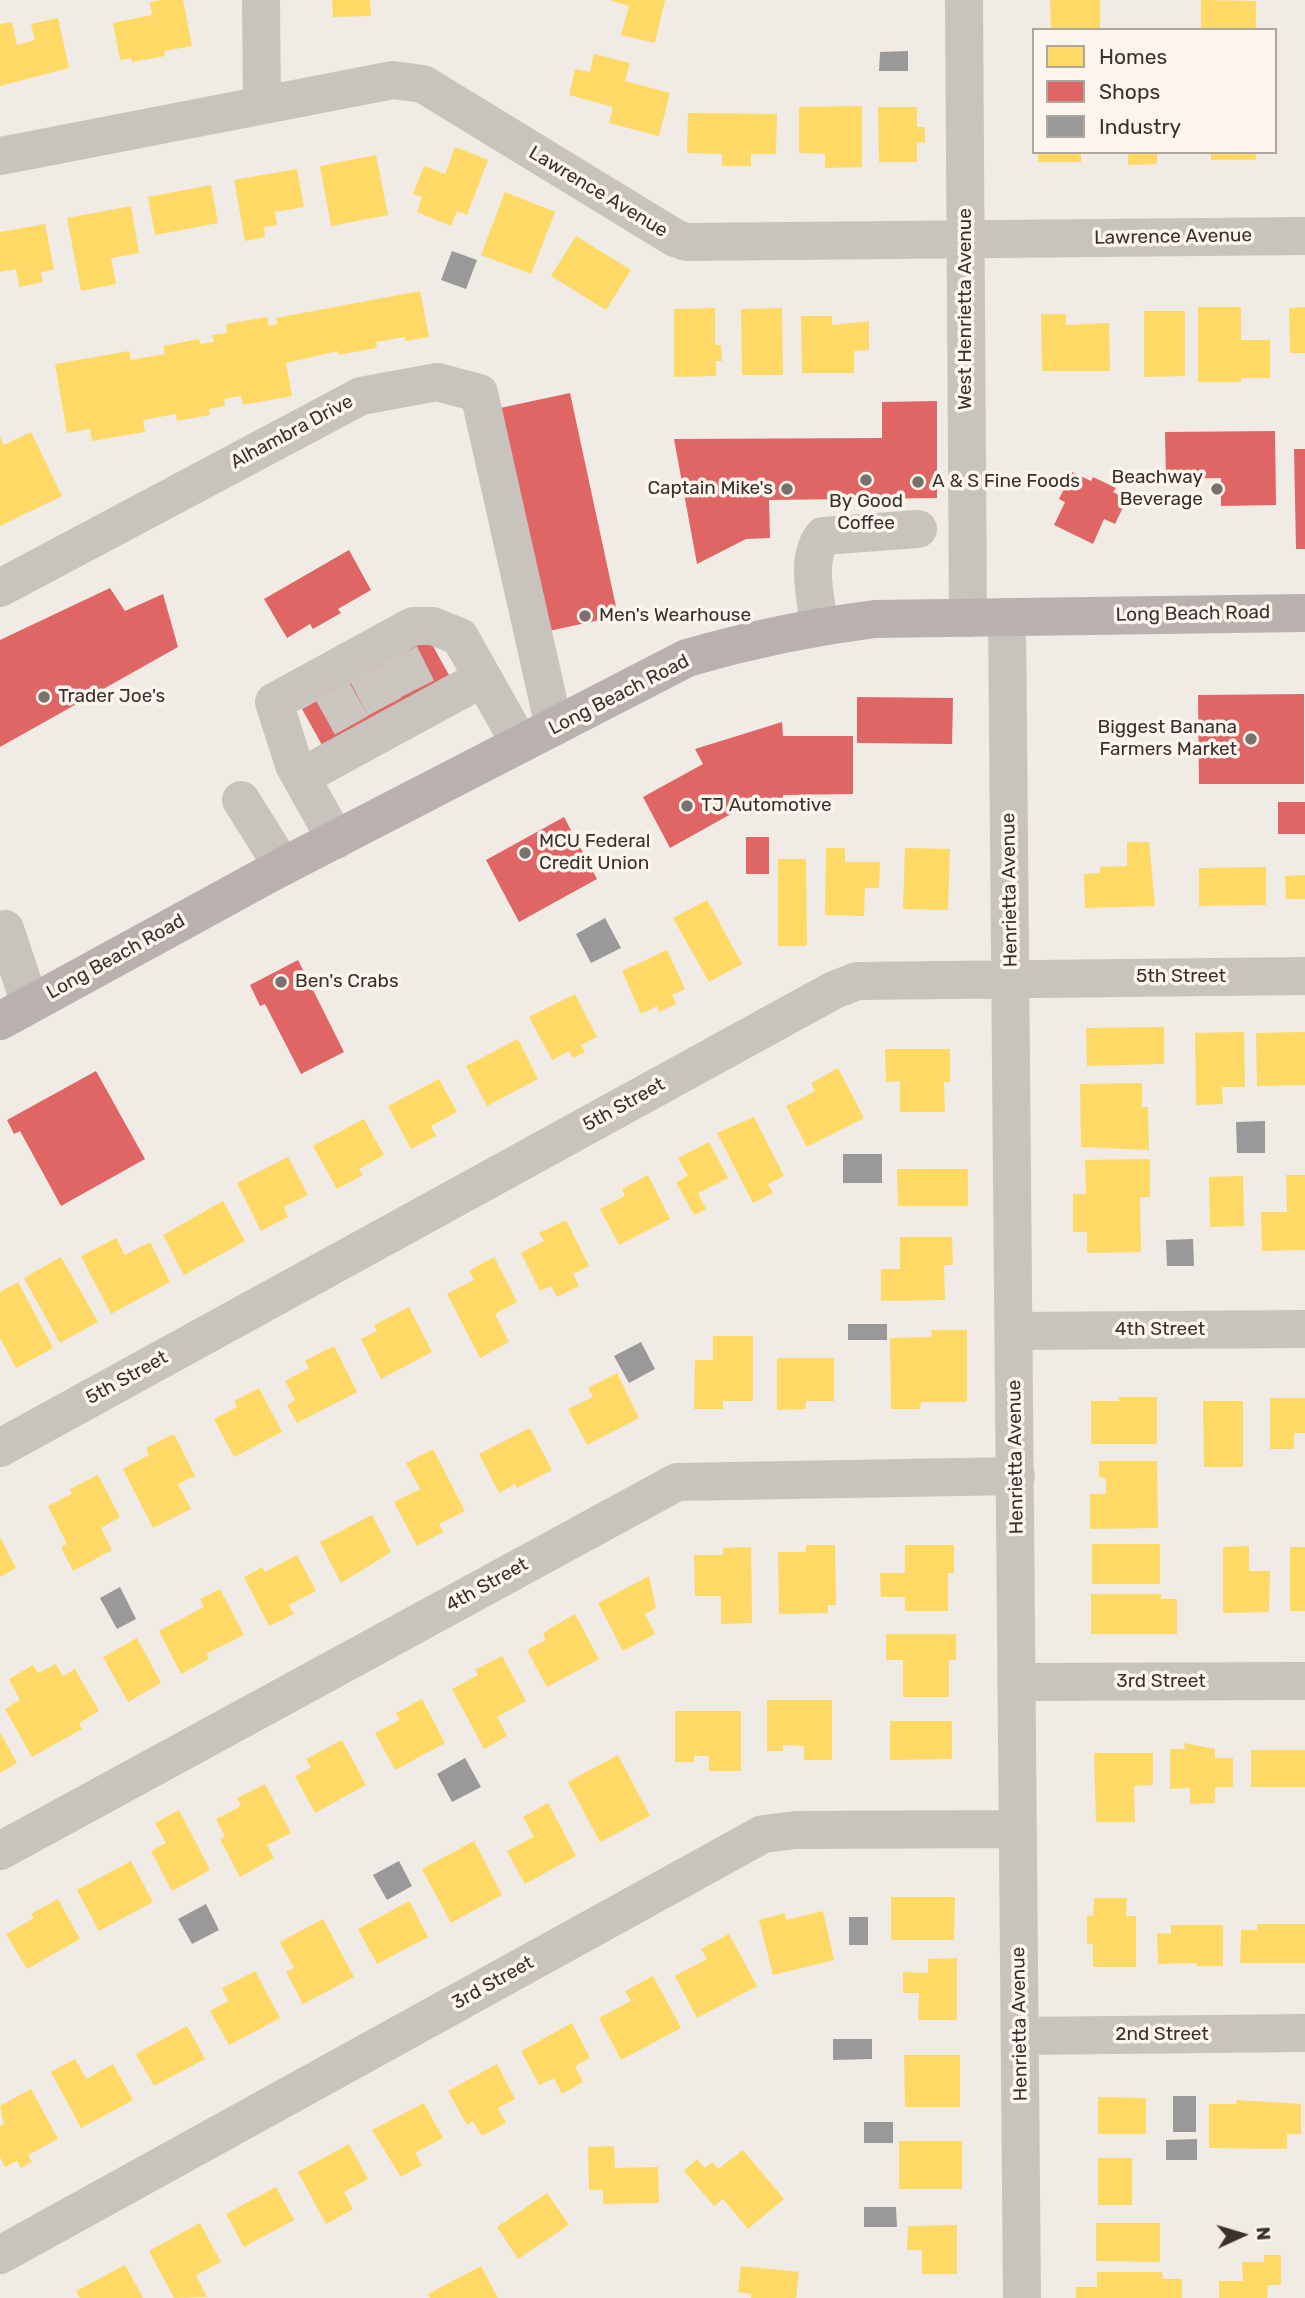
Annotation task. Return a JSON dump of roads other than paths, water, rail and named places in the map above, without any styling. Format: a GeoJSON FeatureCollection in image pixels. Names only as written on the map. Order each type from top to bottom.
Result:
{"type":"FeatureCollection","features":[{"type":"Feature","properties":{"kind":"main road","name":"Long Beach Road"},"geometry":{"type":"LineString","coordinates":[[15,1012],[283,867],[687,659],[741,643],[819,626],[875,620],[1305,613]]}},
{"type":"Feature","properties":{"kind":"street"},"geometry":{"type":"LineString","coordinates":[[261,0],[262,104]]}},
{"type":"Feature","properties":{"kind":"street","name":"West Henrietta Avenue"},"geometry":{"type":"LineString","coordinates":[[964,0],[968,618]]}},
{"type":"Feature","properties":{"kind":"street","name":"Lawrence Avenue"},"geometry":{"type":"LineString","coordinates":[[0,156],[393,80],[423,84],[675,238],[686,242],[1305,236]]}},
{"type":"Feature","properties":{"kind":"street","name":"Alhambra Drive"},"geometry":{"type":"LineString","coordinates":[[0,588],[361,396],[437,382],[479,393],[554,727]]}},
{"type":"Feature","properties":{"kind":"street"},"geometry":{"type":"LineString","coordinates":[[819,626],[813,561],[815,546],[823,536],[918,529]]}},
{"type":"Feature","properties":{"kind":"street","name":"Henrietta Avenue"},"geometry":{"type":"LineString","coordinates":[[1007,617],[1022,2298]]}},
{"type":"Feature","properties":{"kind":"street"},"geometry":{"type":"LineString","coordinates":[[336,840],[301,777],[274,702],[328,684],[395,647],[412,626],[433,626],[460,638],[520,744]]}},
{"type":"Feature","properties":{"kind":"street"},"geometry":{"type":"LineString","coordinates":[[301,777],[357,736],[407,709],[482,678]]}},
{"type":"Feature","properties":{"kind":"street"},"geometry":{"type":"LineString","coordinates":[[241,800],[283,867]]}},
{"type":"Feature","properties":{"kind":"street"},"geometry":{"type":"LineString","coordinates":[[5,929],[15,1012]]}},
{"type":"Feature","properties":{"kind":"street","name":"5th Street"},"geometry":{"type":"LineString","coordinates":[[0,1448],[834,990],[857,981],[1305,976]]}},
{"type":"Feature","properties":{"kind":"street","name":"4th Street"},"geometry":{"type":"LineString","coordinates":[[1014,1331],[1305,1329]]}},
{"type":"Feature","properties":{"kind":"street","name":"4th Street"},"geometry":{"type":"LineString","coordinates":[[0,1851],[677,1482],[1016,1476]]}},
{"type":"Feature","properties":{"kind":"street","name":"3rd Street"},"geometry":{"type":"LineString","coordinates":[[1017,1682],[1305,1681]]}},
{"type":"Feature","properties":{"kind":"street","name":"3rd Street"},"geometry":{"type":"LineString","coordinates":[[0,2255],[763,1834],[796,1830],[1017,1829]]}},
{"type":"Feature","properties":{"kind":"street","name":"2nd Street"},"geometry":{"type":"LineString","coordinates":[[1020,2036],[1305,2033]]}},
{"type":"Feature","properties":{"kind":"tunnel"},"geometry":{"type":"LineString","coordinates":[[400,655],[418,691]]}},
{"type":"Feature","properties":{"kind":"tunnel"},"geometry":{"type":"LineString","coordinates":[[367,673],[386,709]]}},
{"type":"Feature","properties":{"kind":"tunnel"},"geometry":{"type":"LineString","coordinates":[[333,692],[353,728]]}},
{"type":"Feature","properties":{"kind":"place","name":"By Good Coffee"},"geometry":{"type":"Point","coordinates":[866,480]}},
{"type":"Feature","properties":{"kind":"place","name":"A & S Fine Foods"},"geometry":{"type":"Point","coordinates":[918,482]}},
{"type":"Feature","properties":{"kind":"place","name":"Captain Mike's"},"geometry":{"type":"Point","coordinates":[787,489]}},
{"type":"Feature","properties":{"kind":"place","name":"Beachway Beverage"},"geometry":{"type":"Point","coordinates":[1217,489]}},
{"type":"Feature","properties":{"kind":"place","name":"Men's Wearhouse"},"geometry":{"type":"Point","coordinates":[585,616]}},
{"type":"Feature","properties":{"kind":"place","name":"Trader Joe's"},"geometry":{"type":"Point","coordinates":[44,697]}},
{"type":"Feature","properties":{"kind":"place","name":"Biggest Banana Farmers Market"},"geometry":{"type":"Point","coordinates":[1251,739]}},
{"type":"Feature","properties":{"kind":"place","name":"TJ Automotive"},"geometry":{"type":"Point","coordinates":[687,806]}},
{"type":"Feature","properties":{"kind":"place","name":"MCU Federal Credit Union"},"geometry":{"type":"Point","coordinates":[525,853]}},
{"type":"Feature","properties":{"kind":"place","name":"Ben's Crabs"},"geometry":{"type":"Point","coordinates":[281,982]}}]}
